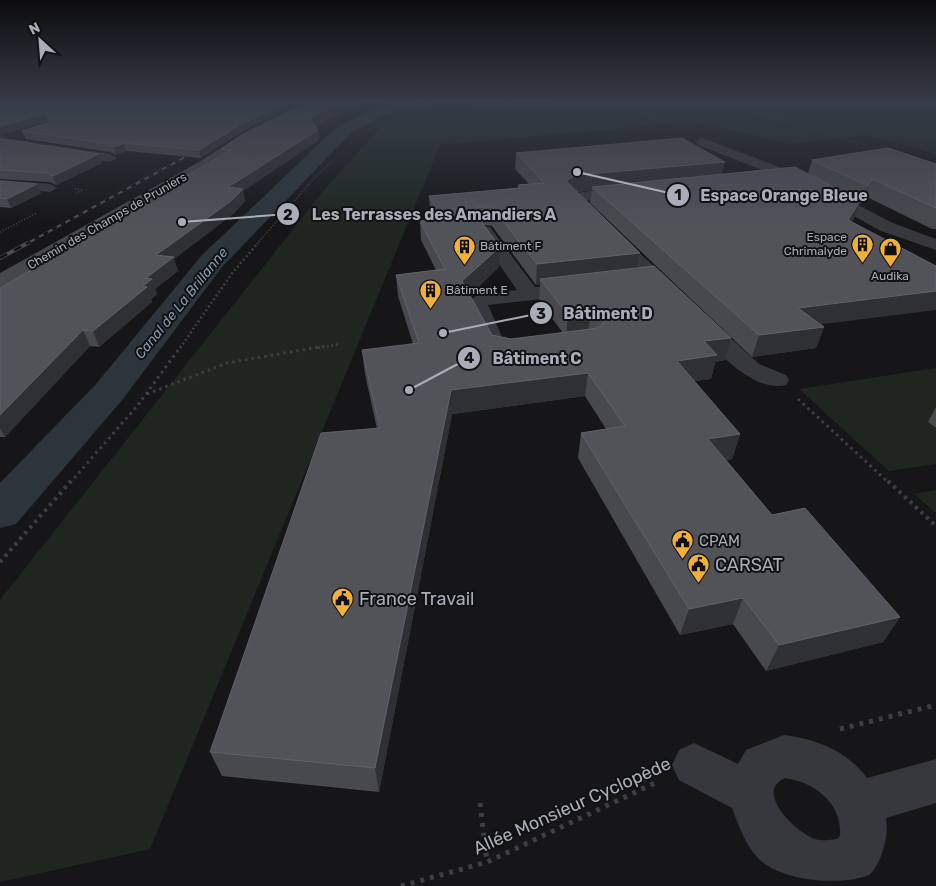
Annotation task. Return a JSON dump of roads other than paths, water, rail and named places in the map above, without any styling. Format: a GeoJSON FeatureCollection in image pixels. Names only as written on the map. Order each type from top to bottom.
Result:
{"type":"FeatureCollection","features":[{"type":"Feature","properties":{"kind":"street"},"geometry":{"type":"LineString","coordinates":[[10,143],[110,158]]}},
{"type":"Feature","properties":{"kind":"street","name":"Chemin des Champs de Pruniers"},"geometry":{"type":"LineString","coordinates":[[0,281],[197,169],[236,143]]}},
{"type":"Feature","properties":{"kind":"street"},"geometry":{"type":"LineString","coordinates":[[705,143],[792,178],[881,224],[933,241]]}},
{"type":"Feature","properties":{"kind":"street"},"geometry":{"type":"LineString","coordinates":[[754,182],[792,178]]}},
{"type":"Feature","properties":{"kind":"street"},"geometry":{"type":"LineString","coordinates":[[0,184],[50,188]]}},
{"type":"Feature","properties":{"kind":"street"},"geometry":{"type":"LineString","coordinates":[[619,284],[663,286],[574,200],[580,197],[642,192]]}},
{"type":"Feature","properties":{"kind":"street"},"geometry":{"type":"LineString","coordinates":[[484,231],[530,294]]}},
{"type":"Feature","properties":{"kind":"street"},"geometry":{"type":"LineString","coordinates":[[502,353],[475,304],[483,300],[592,287]]}},
{"type":"Feature","properties":{"kind":"street"},"geometry":{"type":"LineString","coordinates":[[690,312],[751,369],[777,380]]}},
{"type":"Feature","properties":{"kind":"street"},"geometry":{"type":"LineString","coordinates":[[784,756],[800,758],[825,769],[847,788],[857,804],[864,823],[864,840],[857,854],[847,862],[834,866],[818,866],[802,860],[772,839],[761,825],[754,809],[751,794],[752,779],[770,759],[784,756]]}},
{"type":"Feature","properties":{"kind":"street"},"geometry":{"type":"LineString","coordinates":[[694,765],[751,794]]}},
{"type":"Feature","properties":{"kind":"street"},"geometry":{"type":"LineString","coordinates":[[857,804],[936,780]]}},
{"type":"Feature","properties":{"kind":"waterway","name":"Canal de La Brillanne"},"geometry":{"type":"LineString","coordinates":[[0,512],[110,391],[212,261],[331,143]]}},
{"type":"Feature","properties":{"kind":"railway"},"geometry":{"type":"LineString","coordinates":[[26,244],[198,150]]}},
{"type":"Feature","properties":{"kind":"railway"},"geometry":{"type":"LineString","coordinates":[[0,258],[28,243]]}},
{"type":"Feature","properties":{"kind":"place","name":"Espace Orange Bleue"},"geometry":{"type":"Point","coordinates":[577,172]}},
{"type":"Feature","properties":{"kind":"place","name":"Les Terrasses des Amandiers A"},"geometry":{"type":"Point","coordinates":[182,222]}},
{"type":"Feature","properties":{"kind":"place","name":"Espace Chrimalyde"},"geometry":{"type":"Point","coordinates":[863,263]}},
{"type":"Feature","properties":{"kind":"place","name":"Bâtiment F"},"geometry":{"type":"Point","coordinates":[464,265]}},
{"type":"Feature","properties":{"kind":"place","name":"Audika"},"geometry":{"type":"Point","coordinates":[890,268]}},
{"type":"Feature","properties":{"kind":"place","name":"Bâtiment E"},"geometry":{"type":"Point","coordinates":[430,309]}},
{"type":"Feature","properties":{"kind":"place","name":"Bâtiment D"},"geometry":{"type":"Point","coordinates":[443,333]}},
{"type":"Feature","properties":{"kind":"place","name":"Bâtiment C"},"geometry":{"type":"Point","coordinates":[409,390]}},
{"type":"Feature","properties":{"kind":"place","name":"CPAM"},"geometry":{"type":"Point","coordinates":[683,560]}},
{"type":"Feature","properties":{"kind":"place","name":"CARSAT"},"geometry":{"type":"Point","coordinates":[699,584]}},
{"type":"Feature","properties":{"kind":"place","name":"France Travail"},"geometry":{"type":"Point","coordinates":[343,618]}}]}
